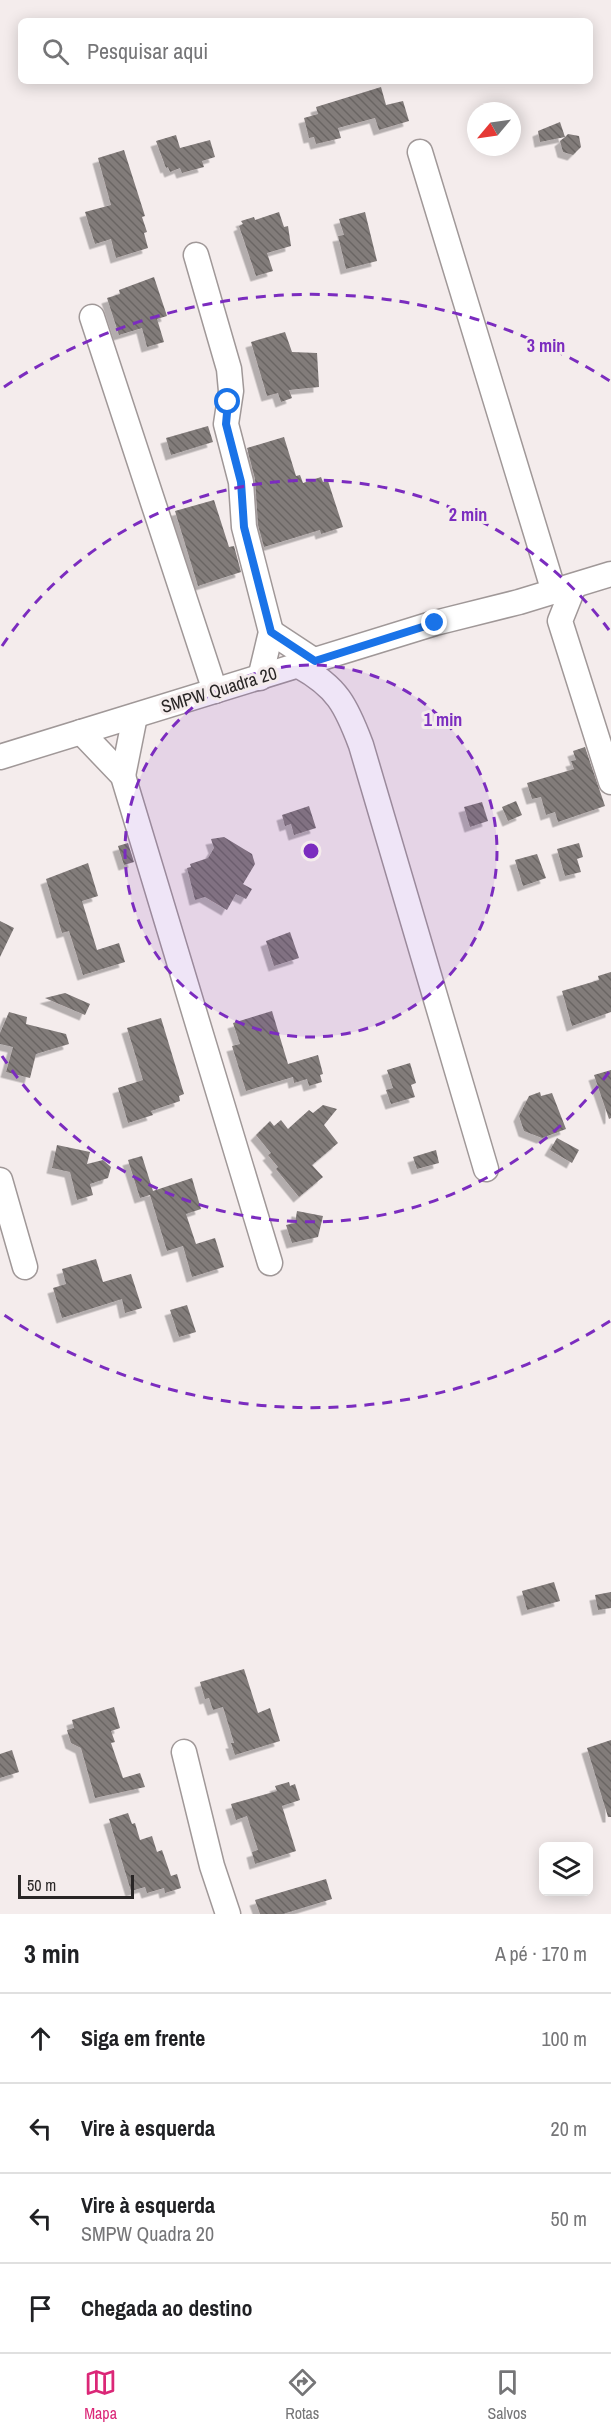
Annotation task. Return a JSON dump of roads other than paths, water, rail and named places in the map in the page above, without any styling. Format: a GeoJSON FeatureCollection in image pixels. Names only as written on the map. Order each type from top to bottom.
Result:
{"type":"FeatureCollection","features":[{"type":"Feature","properties":{"kind":"street"},"geometry":{"type":"LineString","coordinates":[[420,152],[564,589],[560,621],[611,782]]}},
{"type":"Feature","properties":{"kind":"street"},"geometry":{"type":"LineString","coordinates":[[196,255],[229,369],[231,391],[226,424],[241,482],[244,527],[271,632],[260,678]]}},
{"type":"Feature","properties":{"kind":"street"},"geometry":{"type":"LineString","coordinates":[[92,317],[215,691]]}},
{"type":"Feature","properties":{"kind":"street","name":"SMPW Quadra 20"},"geometry":{"type":"LineString","coordinates":[[0,757],[435,623],[519,602],[611,574]]}},
{"type":"Feature","properties":{"kind":"street"},"geometry":{"type":"LineString","coordinates":[[519,602],[560,621]]}},
{"type":"Feature","properties":{"kind":"street"},"geometry":{"type":"LineString","coordinates":[[271,632],[307,663],[339,697],[361,745],[486,1169]]}},
{"type":"Feature","properties":{"kind":"street"},"geometry":{"type":"LineString","coordinates":[[123,776],[135,716]]}},
{"type":"Feature","properties":{"kind":"street"},"geometry":{"type":"LineString","coordinates":[[81,732],[123,776],[270,1263]]}},
{"type":"Feature","properties":{"kind":"street"},"geometry":{"type":"LineString","coordinates":[[0,1180],[25,1267]]}},
{"type":"Feature","properties":{"kind":"street"},"geometry":{"type":"LineString","coordinates":[[184,1752],[212,1866],[228,1914]]}}]}
